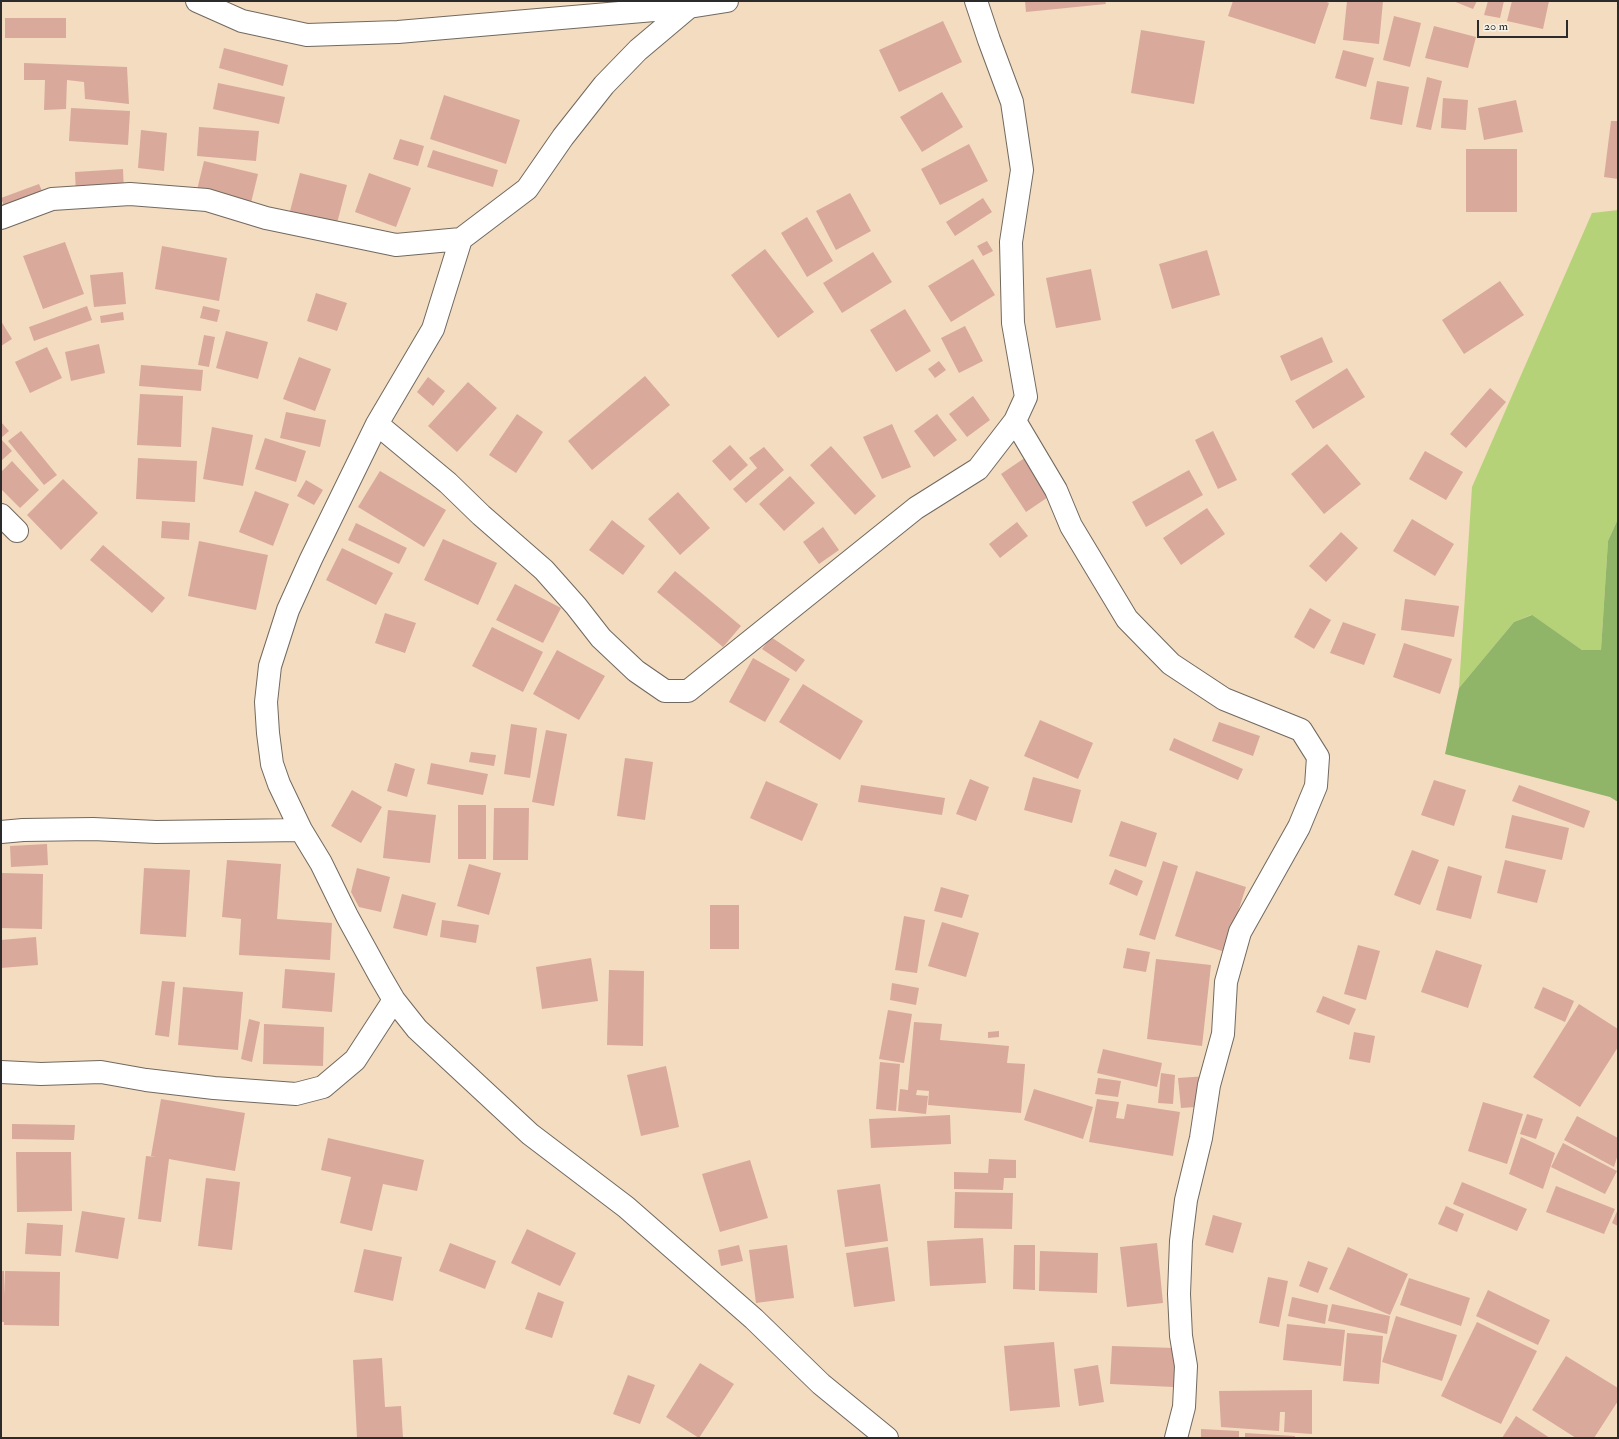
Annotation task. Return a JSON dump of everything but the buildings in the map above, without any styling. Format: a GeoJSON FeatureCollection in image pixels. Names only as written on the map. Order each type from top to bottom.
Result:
{"type":"FeatureCollection","features":[{"type":"Feature","properties":{"kind":"street"},"geometry":{"type":"LineString","coordinates":[[197,1],[242,21],[307,35],[398,32],[689,7],[727,1]]}},
{"type":"Feature","properties":{"kind":"street"},"geometry":{"type":"LineString","coordinates":[[377,424],[448,483],[481,515],[544,570],[576,606],[600,638],[636,671],[665,690],[688,690],[916,508],[978,469],[1015,421],[1026,396],[1013,323],[1011,249],[1022,170],[1012,102],[976,1]]}},
{"type":"Feature","properties":{"kind":"street"},"geometry":{"type":"LineString","coordinates":[[1,218],[52,199],[130,194],[207,200],[266,218],[396,245],[461,239],[527,189],[563,137],[604,85],[638,50],[689,7]]}},
{"type":"Feature","properties":{"kind":"street"},"geometry":{"type":"LineString","coordinates":[[461,239],[433,329],[377,424],[314,552],[288,610],[270,666],[266,702],[272,764],[279,784],[301,830],[321,863],[380,976],[394,1000],[416,1029],[530,1134],[626,1207],[754,1319],[821,1384],[887,1438]]}},
{"type":"Feature","properties":{"kind":"street"},"geometry":{"type":"LineString","coordinates":[[1015,421],[1056,490],[1071,526],[1127,619],[1171,664],[1224,698],[1301,730],[1318,757],[1316,786],[1299,828],[1240,932],[1226,982],[1223,1034],[1209,1085],[1201,1138],[1186,1200],[1181,1241],[1179,1294],[1181,1336],[1186,1366],[1184,1407],[1176,1438]]}},
{"type":"Feature","properties":{"kind":"street"},"geometry":{"type":"LineString","coordinates":[[1,515],[17,531]]}},
{"type":"Feature","properties":{"kind":"street"},"geometry":{"type":"LineString","coordinates":[[1,832],[23,830],[93,829],[156,832],[301,830]]}},
{"type":"Feature","properties":{"kind":"street"},"geometry":{"type":"LineString","coordinates":[[1,1072],[40,1074],[101,1072],[146,1080],[214,1088],[296,1094],[322,1087],[355,1060],[394,1000]]}},
{"type":"Feature","properties":{"kind":"green space"},"geometry":{"type":"Polygon","coordinates":[[[1618,210],[1618,519],[1608,541],[1601,650],[1582,650],[1531,615],[1514,622],[1459,688],[1472,487],[1592,213],[1618,210]]]}},
{"type":"Feature","properties":{"kind":"green space"},"geometry":{"type":"Polygon","coordinates":[[[1618,519],[1618,802],[1610,797],[1445,754],[1459,688],[1514,622],[1532,615],[1582,650],[1601,650],[1608,541],[1618,519]]]}}]}
